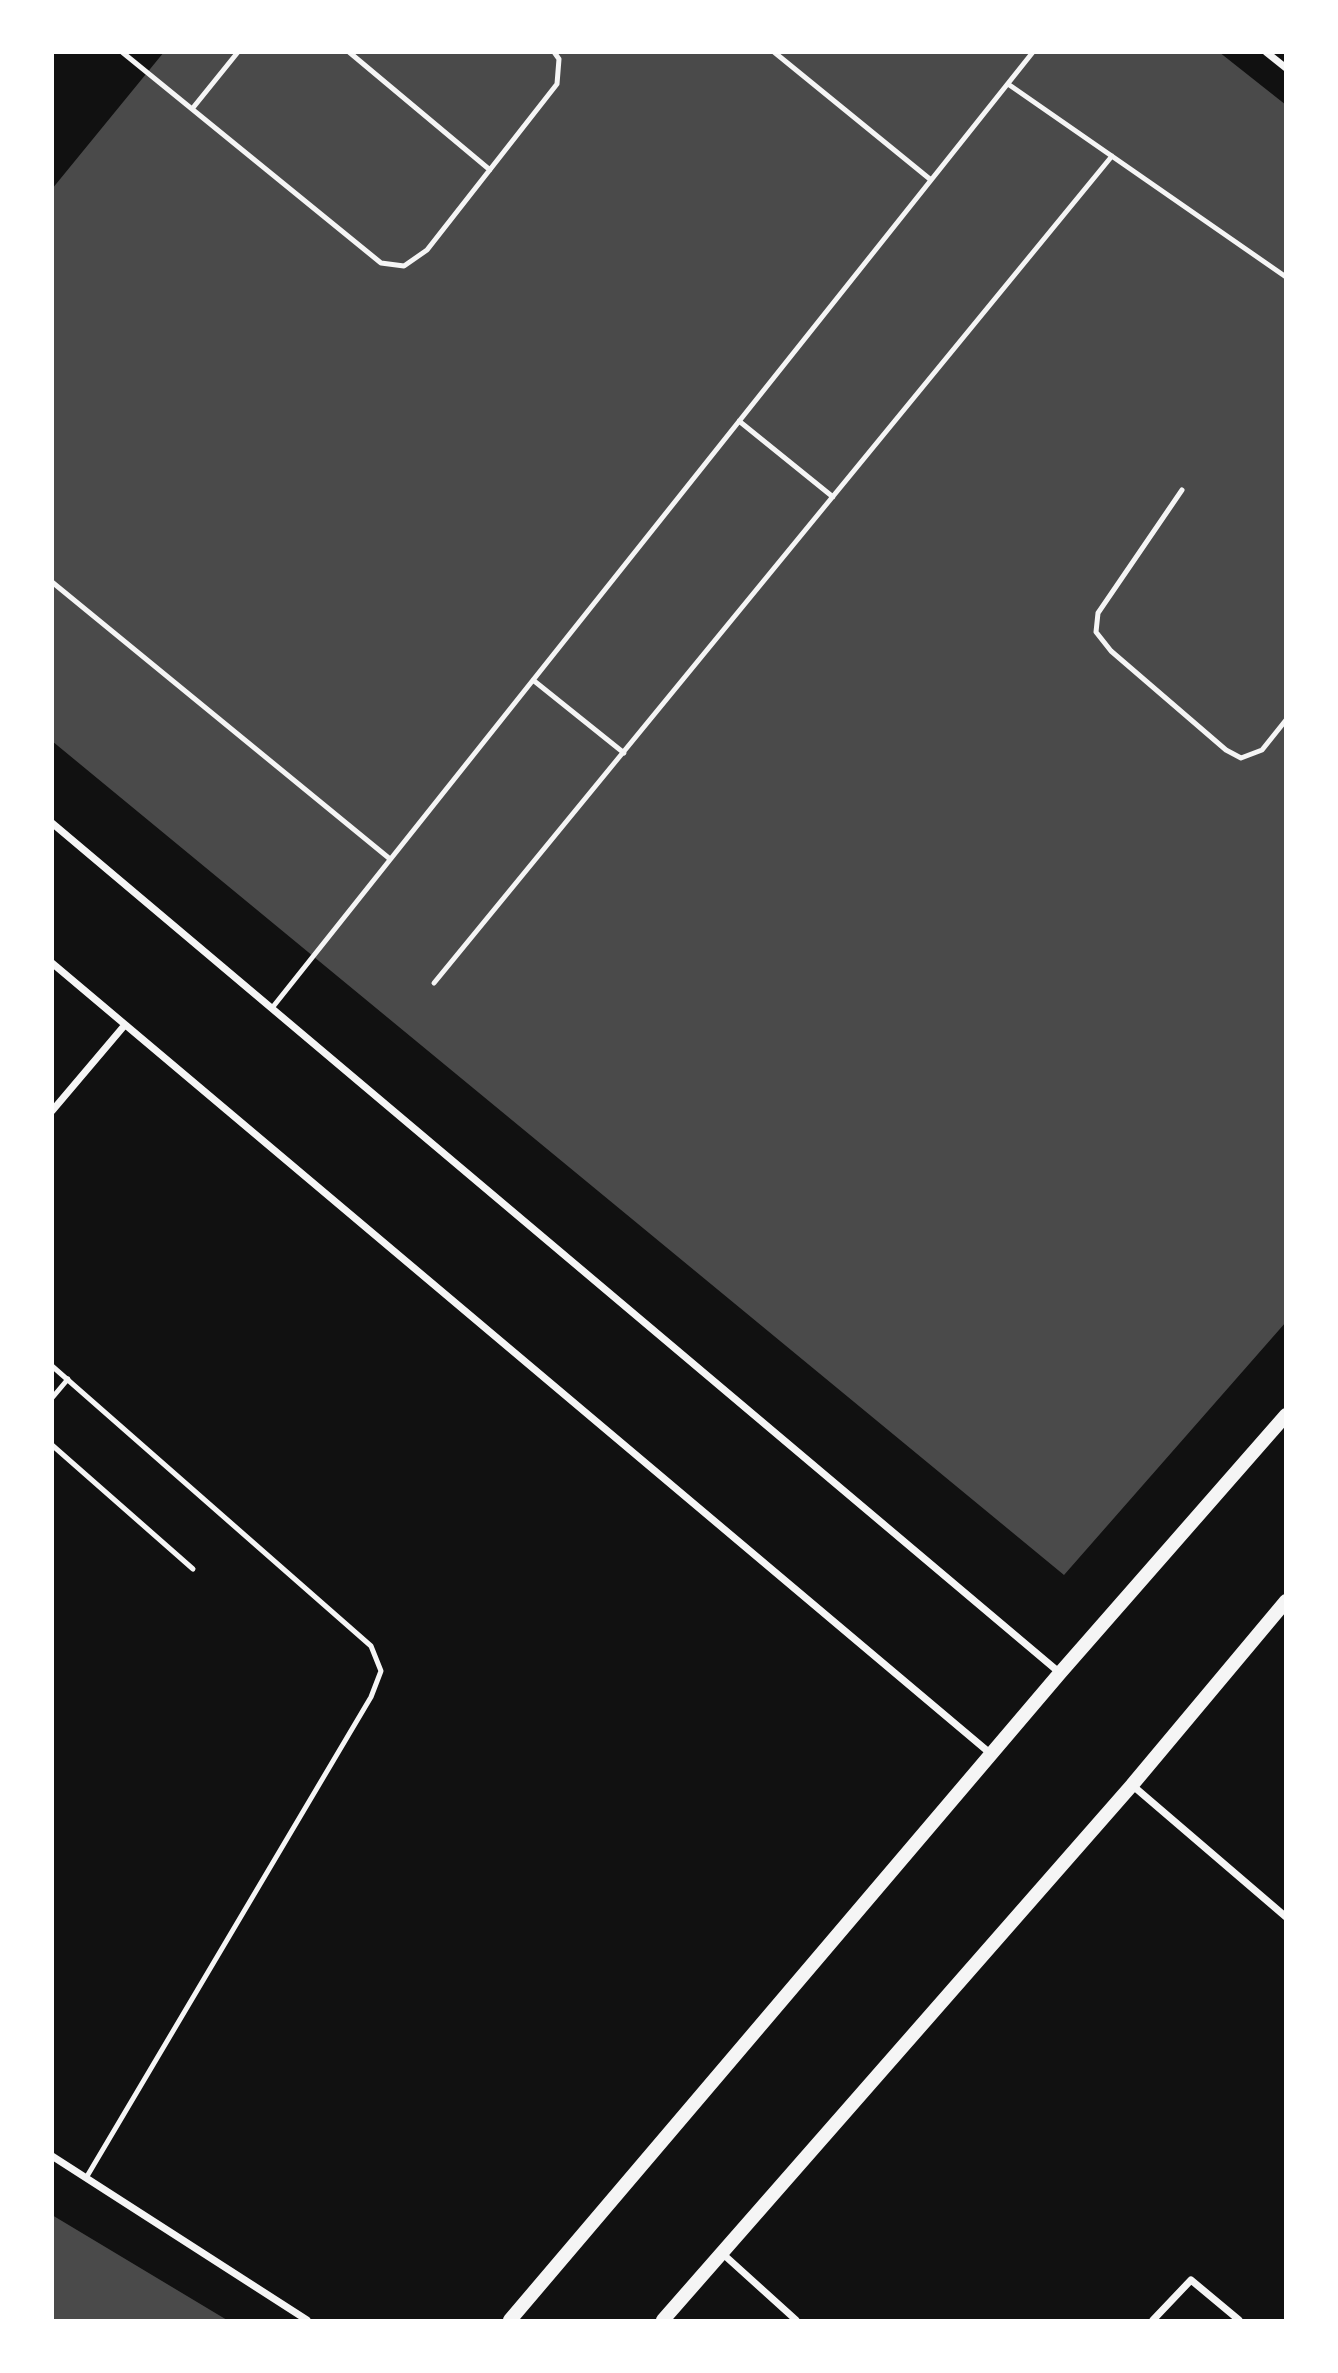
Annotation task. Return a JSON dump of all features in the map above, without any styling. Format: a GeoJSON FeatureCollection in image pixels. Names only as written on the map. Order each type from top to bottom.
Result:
{"type":"FeatureCollection","features":[{"type":"Feature","properties":{"kind":"main road"},"geometry":{"type":"LineString","coordinates":[[510,2320],[1060,1673],[1286,1415]]}},
{"type":"Feature","properties":{"kind":"main road"},"geometry":{"type":"LineString","coordinates":[[663,2320],[1132,1784],[1286,1601]]}},
{"type":"Feature","properties":{"kind":"street"},"geometry":{"type":"LineString","coordinates":[[1266,52],[1286,68]]}},
{"type":"Feature","properties":{"kind":"street"},"geometry":{"type":"LineString","coordinates":[[52,823],[1060,1673]]}},
{"type":"Feature","properties":{"kind":"street"},"geometry":{"type":"LineString","coordinates":[[52,964],[991,1754]]}},
{"type":"Feature","properties":{"kind":"street"},"geometry":{"type":"LineString","coordinates":[[52,1111],[124,1026]]}},
{"type":"Feature","properties":{"kind":"street"},"geometry":{"type":"LineString","coordinates":[[1132,1784],[1286,1917]]}},
{"type":"Feature","properties":{"kind":"street"},"geometry":{"type":"LineString","coordinates":[[52,2156],[307,2320]]}},
{"type":"Feature","properties":{"kind":"street"},"geometry":{"type":"LineString","coordinates":[[723,2254],[796,2320]]}},
{"type":"Feature","properties":{"kind":"street"},"geometry":{"type":"LineString","coordinates":[[1153,2320],[1191,2280],[1239,2320]]}},
{"type":"Feature","properties":{"kind":"lane"},"geometry":{"type":"LineString","coordinates":[[122,52],[380,263],[404,266],[428,250],[557,84],[559,59],[554,52]]}},
{"type":"Feature","properties":{"kind":"lane"},"geometry":{"type":"LineString","coordinates":[[192,109],[238,52]]}},
{"type":"Feature","properties":{"kind":"lane"},"geometry":{"type":"LineString","coordinates":[[349,52],[490,170]]}},
{"type":"Feature","properties":{"kind":"lane"},"geometry":{"type":"LineString","coordinates":[[774,52],[931,180]]}},
{"type":"Feature","properties":{"kind":"lane"},"geometry":{"type":"LineString","coordinates":[[272,1008],[1033,52]]}},
{"type":"Feature","properties":{"kind":"lane"},"geometry":{"type":"LineString","coordinates":[[1008,84],[1286,277]]}},
{"type":"Feature","properties":{"kind":"lane"},"geometry":{"type":"LineString","coordinates":[[435,983],[1112,156]]}},
{"type":"Feature","properties":{"kind":"lane"},"geometry":{"type":"LineString","coordinates":[[739,421],[833,497]]}},
{"type":"Feature","properties":{"kind":"lane"},"geometry":{"type":"LineString","coordinates":[[1182,490],[1098,612],[1096,632],[1121,660],[1226,750],[1241,758],[1262,750],[1286,720]]}},
{"type":"Feature","properties":{"kind":"lane"},"geometry":{"type":"LineString","coordinates":[[52,582],[390,859]]}},
{"type":"Feature","properties":{"kind":"lane"},"geometry":{"type":"LineString","coordinates":[[533,680],[624,752]]}},
{"type":"Feature","properties":{"kind":"lane"},"geometry":{"type":"LineString","coordinates":[[52,1366],[371,1646],[381,1671],[371,1697],[86,2178]]}},
{"type":"Feature","properties":{"kind":"lane"},"geometry":{"type":"LineString","coordinates":[[52,1398],[68,1379]]}},
{"type":"Feature","properties":{"kind":"lane"},"geometry":{"type":"LineString","coordinates":[[52,1445],[193,1569]]}},
{"type":"Feature","properties":{"kind":"building"},"geometry":{"type":"Polygon","coordinates":[[[164,52],[1219,52],[1286,105],[1286,1322],[1064,1575],[52,741],[52,189],[164,52]]]}},
{"type":"Feature","properties":{"kind":"building"},"geometry":{"type":"Polygon","coordinates":[[[52,2215],[227,2320],[52,2320],[52,2215]]]}}]}
